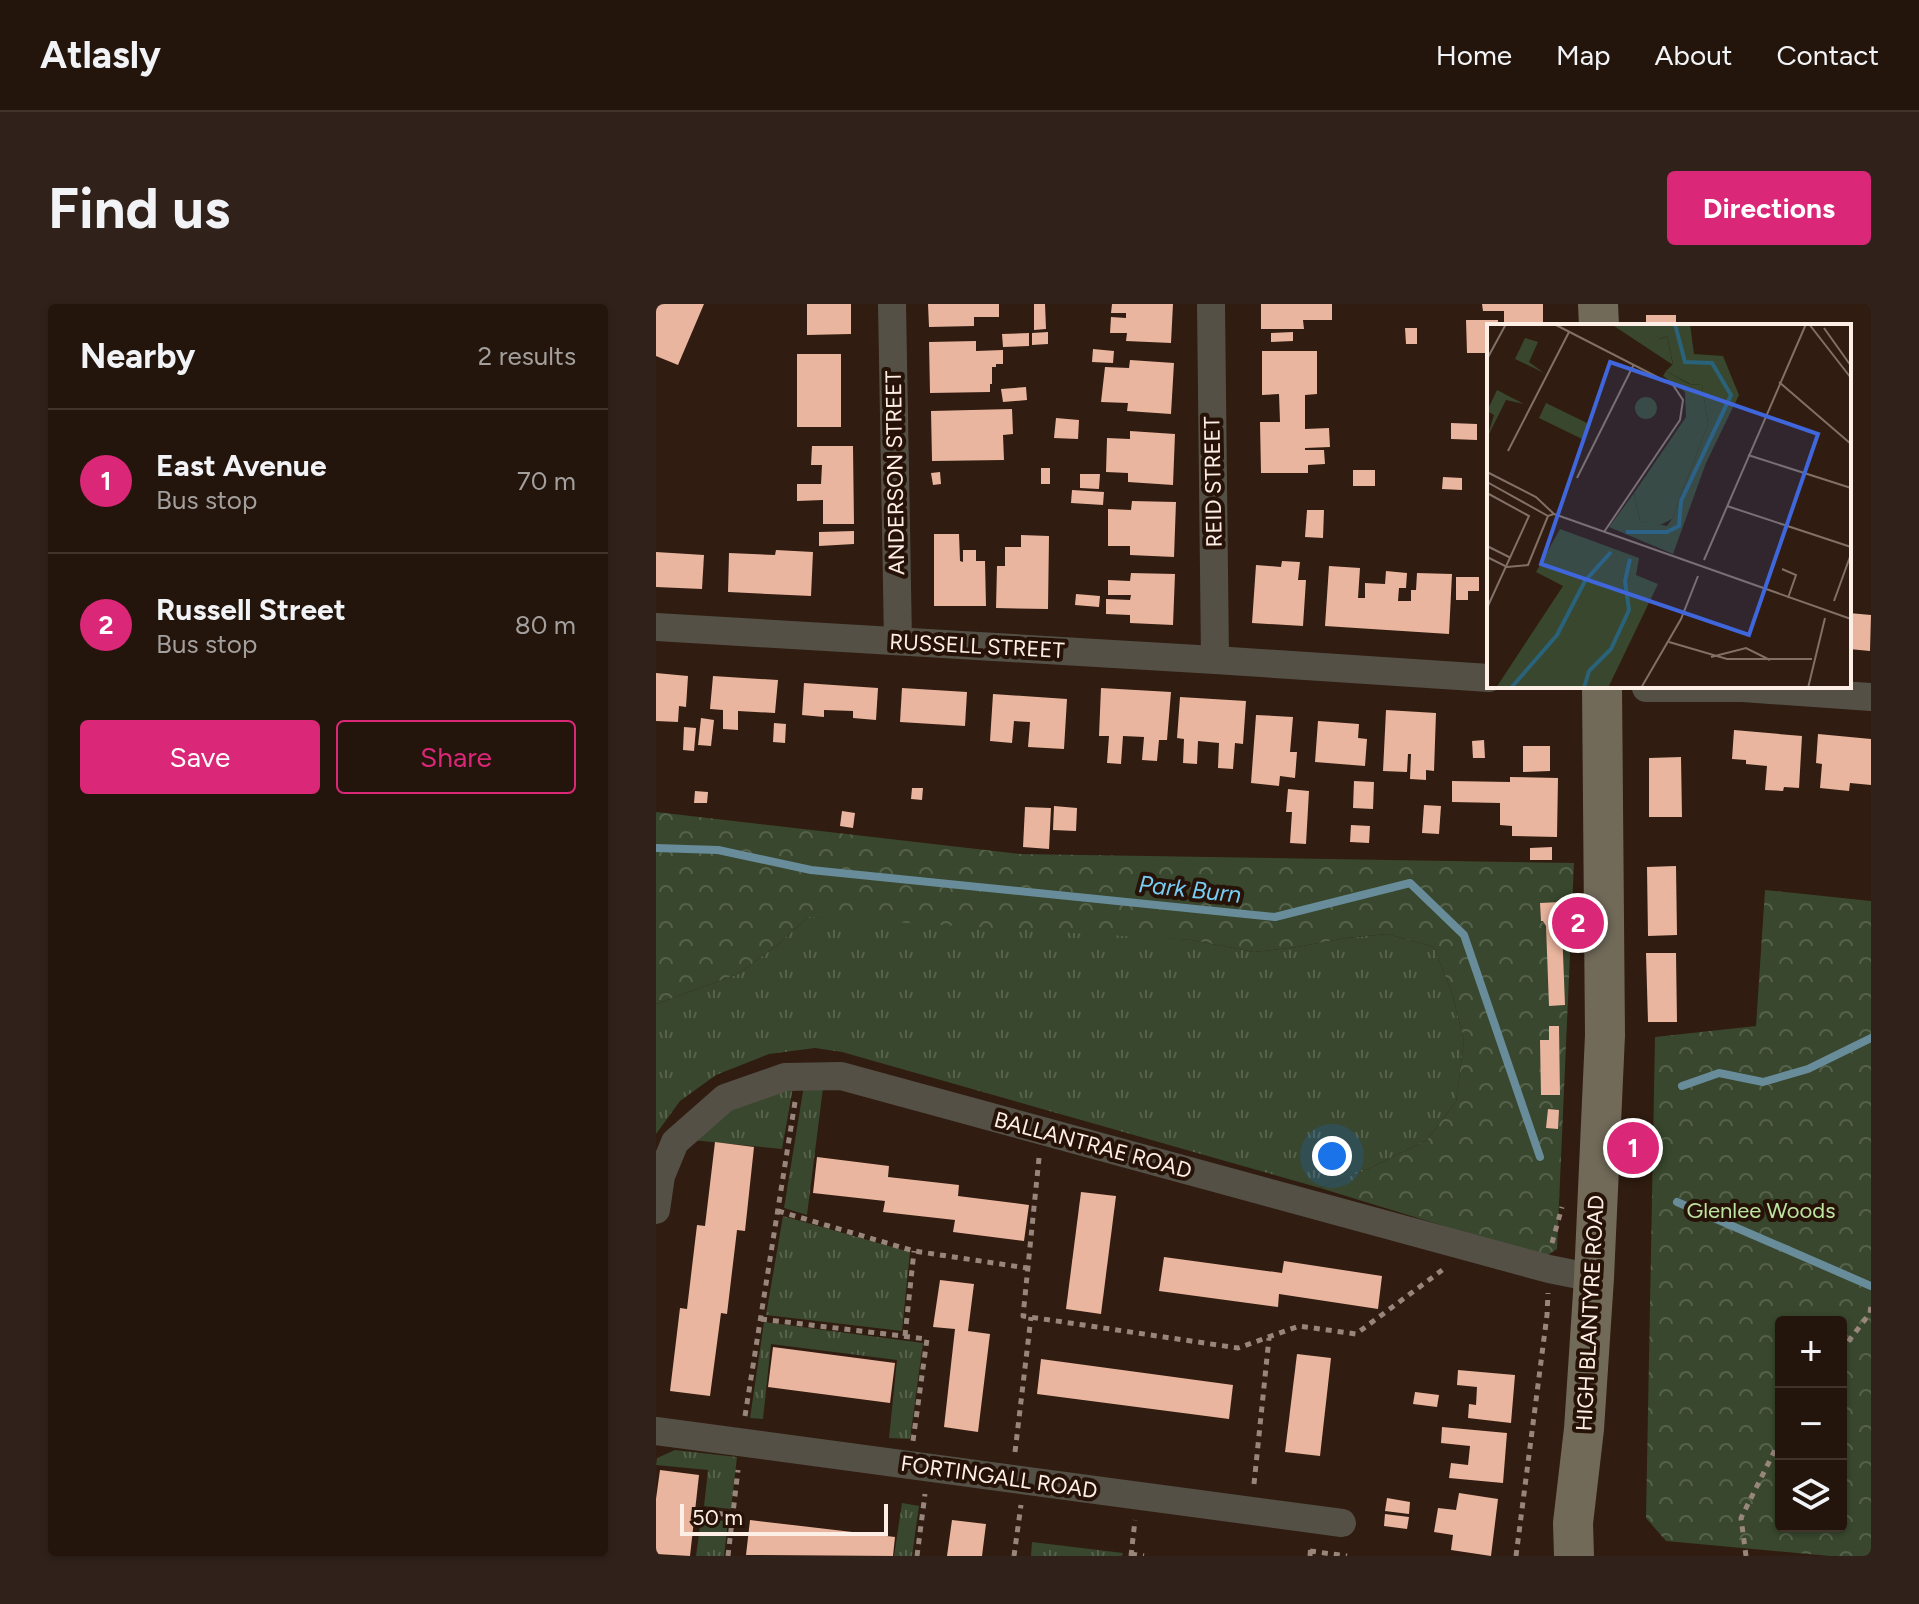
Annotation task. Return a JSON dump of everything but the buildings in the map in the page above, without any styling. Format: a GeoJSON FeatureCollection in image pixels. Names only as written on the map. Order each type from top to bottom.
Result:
{"type":"FeatureCollection","features":[{"type":"Feature","properties":{"kind":"main road"},"geometry":{"type":"LineString","coordinates":[[1598,304],[1599,324]]}},
{"type":"Feature","properties":{"kind":"main road","name":"HIGH BLANTYRE ROAD"},"geometry":{"type":"LineString","coordinates":[[1574,1556],[1573,1523],[1584,1429],[1594,1278],[1605,1035],[1602,688]]}},
{"type":"Feature","properties":{"kind":"street","name":"ANDERSON STREET"},"geometry":{"type":"LineString","coordinates":[[892,304],[898,641]]}},
{"type":"Feature","properties":{"kind":"street","name":"REID STREET"},"geometry":{"type":"LineString","coordinates":[[1211,304],[1215,660]]}},
{"type":"Feature","properties":{"kind":"street","name":"RUSSELL STREET"},"geometry":{"type":"LineString","coordinates":[[656,627],[1487,678]]}},
{"type":"Feature","properties":{"kind":"street"},"geometry":{"type":"LineString","coordinates":[[1646,688],[1743,688],[1871,697]]}},
{"type":"Feature","properties":{"kind":"street","name":"BALLANTRAE ROAD"},"geometry":{"type":"LineString","coordinates":[[656,1210],[661,1176],[675,1142],[725,1098],[785,1077],[841,1076],[1549,1269],[1594,1278]]}},
{"type":"Feature","properties":{"kind":"street","name":"FORTINGALL ROAD"},"geometry":{"type":"LineString","coordinates":[[656,1431],[1342,1523]]}},
{"type":"Feature","properties":{"kind":"path"},"geometry":{"type":"LineString","coordinates":[[728,1556],[741,1442],[800,1077]]}},
{"type":"Feature","properties":{"kind":"path"},"geometry":{"type":"LineString","coordinates":[[1042,1131],[1023,1316],[1238,1348],[1299,1326],[1356,1334],[1471,1248]]}},
{"type":"Feature","properties":{"kind":"path"},"geometry":{"type":"LineString","coordinates":[[1516,1556],[1547,1315],[1552,1238],[1564,1201]]}},
{"type":"Feature","properties":{"kind":"path"},"geometry":{"type":"LineString","coordinates":[[778,1211],[914,1251],[1027,1268]]}},
{"type":"Feature","properties":{"kind":"path"},"geometry":{"type":"LineString","coordinates":[[905,1336],[914,1251]]}},
{"type":"Feature","properties":{"kind":"path"},"geometry":{"type":"LineString","coordinates":[[1847,1343],[1870,1313],[1871,1305]]}},
{"type":"Feature","properties":{"kind":"path"},"geometry":{"type":"LineString","coordinates":[[1014,1556],[1031,1317]]}},
{"type":"Feature","properties":{"kind":"path"},"geometry":{"type":"LineString","coordinates":[[761,1319],[927,1339],[917,1556]]}},
{"type":"Feature","properties":{"kind":"path"},"geometry":{"type":"LineString","coordinates":[[1251,1510],[1269,1338]]}},
{"type":"Feature","properties":{"kind":"path"},"geometry":{"type":"LineString","coordinates":[[1746,1556],[1741,1518],[1775,1450]]}},
{"type":"Feature","properties":{"kind":"path"},"geometry":{"type":"LineString","coordinates":[[695,1511],[732,1515]]}},
{"type":"Feature","properties":{"kind":"path"},"geometry":{"type":"LineString","coordinates":[[1310,1551],[1347,1556]]}},
{"type":"Feature","properties":{"kind":"path"},"geometry":{"type":"LineString","coordinates":[[1131,1554],[1144,1556]]}},
{"type":"Feature","properties":{"kind":"green space"},"geometry":{"type":"Polygon","coordinates":[[[656,812],[1021,854],[1574,863],[1557,1249],[1545,1257],[1320,1188],[1364,1171],[1427,1140],[1456,1102],[1464,1041],[1452,993],[1434,947],[1387,934],[1254,952],[1192,940],[808,917],[738,974],[656,1004],[656,812]]]}},
{"type":"Feature","properties":{"kind":"green space","name":"Glenlee Woods"},"geometry":{"type":"Polygon","coordinates":[[[1765,890],[1871,901],[1871,1556],[1830,1556],[1666,1541],[1646,1518],[1655,1037],[1756,1026],[1765,890]]]}},
{"type":"Feature","properties":{"kind":"green space"},"geometry":{"type":"Polygon","coordinates":[[[808,917],[909,919],[1192,940],[1254,952],[1387,934],[1434,947],[1452,993],[1464,1041],[1456,1102],[1427,1140],[1364,1171],[1320,1188],[842,1052],[815,1048],[769,1054],[716,1075],[680,1101],[656,1134],[656,1004],[738,974],[808,917]]]}},
{"type":"Feature","properties":{"kind":"green space"},"geometry":{"type":"Polygon","coordinates":[[[794,1082],[782,1149],[692,1140],[728,1103],[794,1082]]]}},
{"type":"Feature","properties":{"kind":"green space"},"geometry":{"type":"Polygon","coordinates":[[[804,1085],[823,1088],[807,1215],[784,1208],[804,1085]]]}},
{"type":"Feature","properties":{"kind":"green space"},"geometry":{"type":"Polygon","coordinates":[[[783,1216],[910,1252],[902,1331],[766,1315],[783,1216]]]}},
{"type":"Feature","properties":{"kind":"green space"},"geometry":{"type":"Polygon","coordinates":[[[764,1322],[923,1343],[910,1439],[889,1438],[897,1360],[771,1344],[763,1419],[750,1418],[764,1322]]]}},
{"type":"Feature","properties":{"kind":"green space"},"geometry":{"type":"Polygon","coordinates":[[[675,1450],[737,1457],[731,1509],[704,1506],[708,1470],[656,1465],[657,1458],[675,1450]]]}},
{"type":"Feature","properties":{"kind":"green space"},"geometry":{"type":"Polygon","coordinates":[[[902,1503],[919,1506],[912,1556],[894,1556],[902,1503]]]}},
{"type":"Feature","properties":{"kind":"green space"},"geometry":{"type":"Polygon","coordinates":[[[701,1519],[728,1521],[724,1556],[696,1556],[701,1519]]]}},
{"type":"Feature","properties":{"kind":"green space"},"geometry":{"type":"Polygon","coordinates":[[[1032,1542],[1123,1553],[1122,1556],[1031,1556],[1032,1542]]]}},
{"type":"Feature","properties":{"kind":"waterway","name":"Park Burn"},"geometry":{"type":"LineString","coordinates":[[656,848],[718,850],[811,870],[1275,917],[1410,883],[1464,935],[1540,1157]]}},
{"type":"Feature","properties":{"kind":"waterway"},"geometry":{"type":"LineString","coordinates":[[1682,1086],[1719,1073],[1763,1082],[1808,1069],[1871,1038]]}},
{"type":"Feature","properties":{"kind":"waterway","name":"Park Burn"},"geometry":{"type":"LineString","coordinates":[[1677,1202],[1871,1286]]}},
{"type":"Feature","properties":{"kind":"place","name":"Russell Street"},"geometry":{"type":"Point","coordinates":[1578,923]}},
{"type":"Feature","properties":{"kind":"place","name":"East Avenue"},"geometry":{"type":"Point","coordinates":[1633,1148]}}]}
